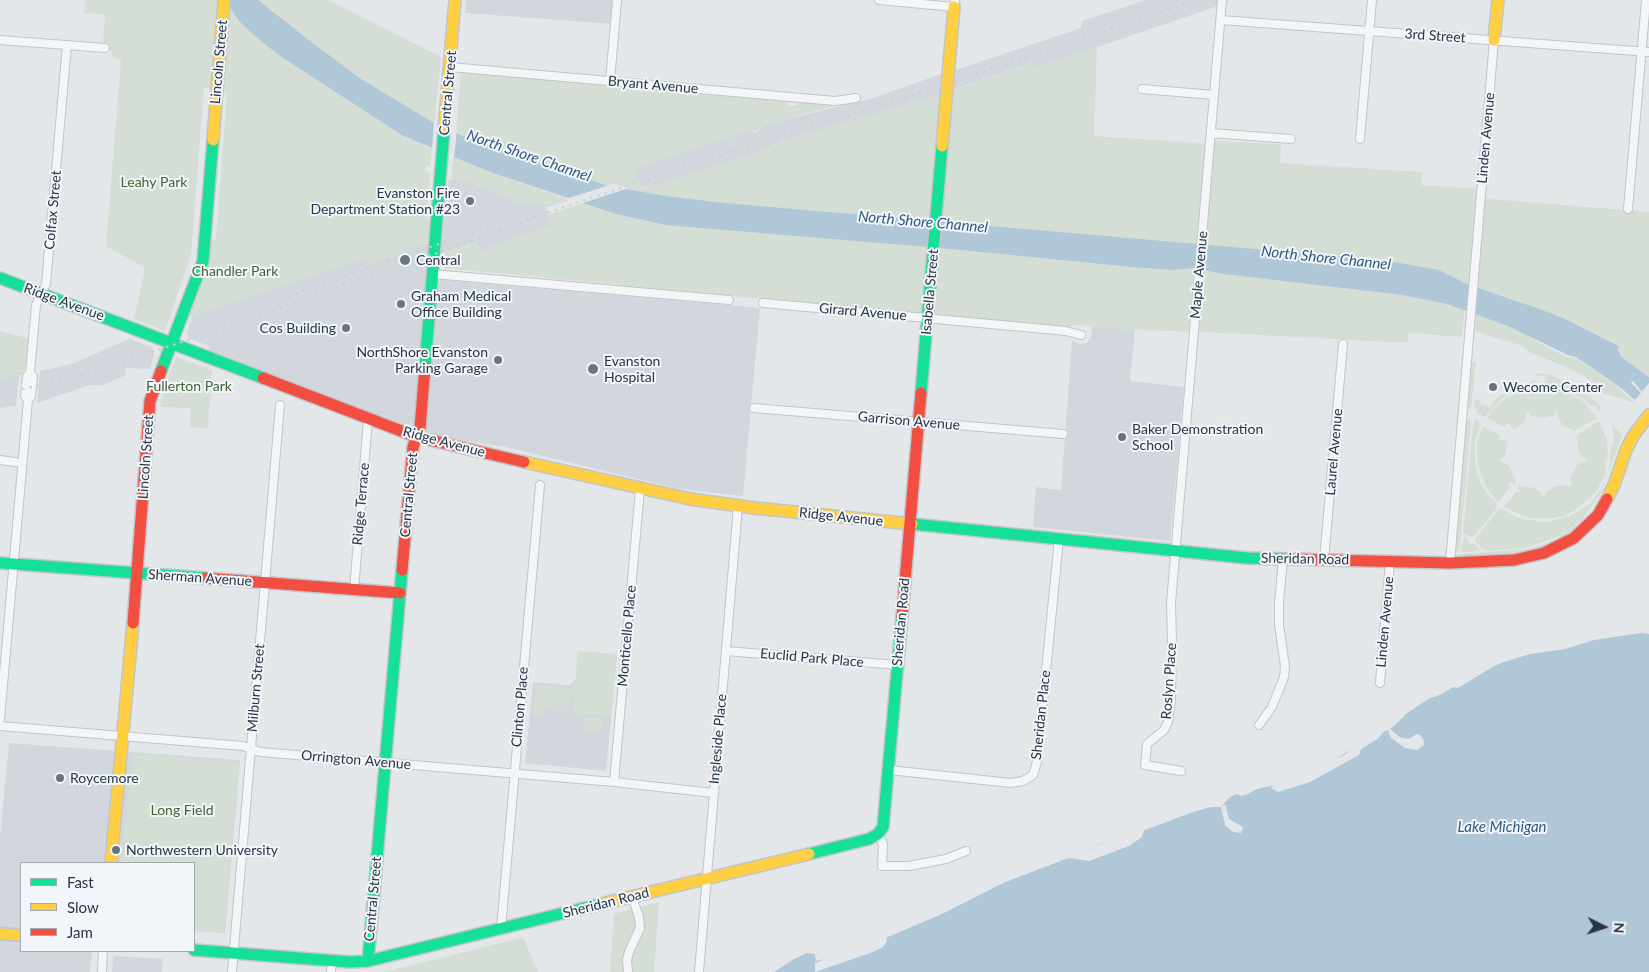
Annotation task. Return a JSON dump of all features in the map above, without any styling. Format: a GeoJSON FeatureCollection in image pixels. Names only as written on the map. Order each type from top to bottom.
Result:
{"type":"FeatureCollection","features":[{"type":"Feature","properties":{"kind":"street","name":"Lincoln Street"},"geometry":{"type":"LineString","coordinates":[[111,862],[137,573],[150,400],[202,261],[224,0]]}},
{"type":"Feature","properties":{"kind":"street","name":"Central Street"},"geometry":{"type":"LineString","coordinates":[[368,961],[413,447],[420,428],[456,0]]}},
{"type":"Feature","properties":{"kind":"street"},"geometry":{"type":"LineString","coordinates":[[610,81],[617,0]]}},
{"type":"Feature","properties":{"kind":"street"},"geometry":{"type":"LineString","coordinates":[[879,0],[954,3]]}},
{"type":"Feature","properties":{"kind":"street","name":"Maple Avenue"},"geometry":{"type":"LineString","coordinates":[[1175,551],[1222,0]]}},
{"type":"Feature","properties":{"kind":"street"},"geometry":{"type":"LineString","coordinates":[[1360,139],[1372,0]]}},
{"type":"Feature","properties":{"kind":"street","name":"Linden Avenue"},"geometry":{"type":"LineString","coordinates":[[1450,563],[1498,0]]}},
{"type":"Feature","properties":{"kind":"street"},"geometry":{"type":"LineString","coordinates":[[1628,209],[1645,52],[1646,0]]}},
{"type":"Feature","properties":{"kind":"street","name":"Isabella Street"},"geometry":{"type":"LineString","coordinates":[[910,524],[954,3]]}},
{"type":"Feature","properties":{"kind":"street","name":"3rd Street"},"geometry":{"type":"LineString","coordinates":[[1221,20],[1645,52]]}},
{"type":"Feature","properties":{"kind":"street"},"geometry":{"type":"LineString","coordinates":[[0,40],[105,48]]}},
{"type":"Feature","properties":{"kind":"street","name":"Colfax Street"},"geometry":{"type":"LineString","coordinates":[[0,719],[28,400],[25,396],[27,376],[30,373],[36,305],[46,284],[67,45]]}},
{"type":"Feature","properties":{"kind":"street","name":"Bryant Avenue"},"geometry":{"type":"LineString","coordinates":[[450,67],[835,101],[856,98]]}},
{"type":"Feature","properties":{"kind":"street"},"geometry":{"type":"LineString","coordinates":[[1142,89],[1214,96]]}},
{"type":"Feature","properties":{"kind":"street"},"geometry":{"type":"LineString","coordinates":[[1211,134],[1291,139]]}},
{"type":"Feature","properties":{"kind":"street"},"geometry":{"type":"LineString","coordinates":[[433,274],[729,300]]}},
{"type":"Feature","properties":{"kind":"street","name":"Ridge Avenue"},"geometry":{"type":"LineString","coordinates":[[0,278],[417,437],[690,500],[910,524]]}},
{"type":"Feature","properties":{"kind":"street","name":"Girard Avenue"},"geometry":{"type":"LineString","coordinates":[[763,303],[928,318],[1081,335]]}},
{"type":"Feature","properties":{"kind":"street","name":"Laurel Avenue"},"geometry":{"type":"LineString","coordinates":[[1324,560],[1343,344]]}},
{"type":"Feature","properties":{"kind":"street","name":"Milburn Street"},"geometry":{"type":"LineString","coordinates":[[232,972],[280,405]]}},
{"type":"Feature","properties":{"kind":"street","name":"Garrison Avenue"},"geometry":{"type":"LineString","coordinates":[[754,408],[1063,434]]}},
{"type":"Feature","properties":{"kind":"street","name":"Ridge Terrace"},"geometry":{"type":"LineString","coordinates":[[354,590],[368,419]]}},
{"type":"Feature","properties":{"kind":"street","name":"Sheridan Road"},"geometry":{"type":"LineString","coordinates":[[195,950],[233,953],[331,966],[368,961],[869,839],[878,834],[882,827],[884,816],[910,524],[1247,558],[1450,563],[1524,559],[1544,553],[1574,538],[1591,523],[1604,506],[1614,486],[1626,450],[1633,436],[1646,419]]}},
{"type":"Feature","properties":{"kind":"street"},"geometry":{"type":"LineString","coordinates":[[0,460],[22,463]]}},
{"type":"Feature","properties":{"kind":"street","name":"Clinton Place"},"geometry":{"type":"LineString","coordinates":[[501,929],[540,485]]}},
{"type":"Feature","properties":{"kind":"street","name":"Monticello Place"},"geometry":{"type":"LineString","coordinates":[[614,782],[640,489]]}},
{"type":"Feature","properties":{"kind":"street","name":"Ingleside Place"},"geometry":{"type":"LineString","coordinates":[[698,972],[738,506]]}},
{"type":"Feature","properties":{"kind":"street","name":"Sheridan Place"},"geometry":{"type":"LineString","coordinates":[[888,770],[1011,783],[1023,781],[1033,775],[1037,762],[1059,539]]}},
{"type":"Feature","properties":{"kind":"street","name":"Roslyn Place"},"geometry":{"type":"LineString","coordinates":[[1175,551],[1171,603],[1172,660],[1169,716],[1164,730],[1148,744],[1145,766],[1181,771]]}},
{"type":"Feature","properties":{"kind":"street"},"geometry":{"type":"LineString","coordinates":[[1258,725],[1272,707],[1280,691],[1285,671],[1279,625],[1282,559]]}},
{"type":"Feature","properties":{"kind":"street","name":"Linden Avenue"},"geometry":{"type":"LineString","coordinates":[[1380,683],[1390,561]]}},
{"type":"Feature","properties":{"kind":"street","name":"Sherman Avenue"},"geometry":{"type":"LineString","coordinates":[[0,562],[400,593]]}},
{"type":"Feature","properties":{"kind":"street","name":"Euclid Park Place"},"geometry":{"type":"LineString","coordinates":[[726,650],[898,665]]}},
{"type":"Feature","properties":{"kind":"street","name":"Orrington Avenue"},"geometry":{"type":"LineString","coordinates":[[0,726],[243,746],[260,752],[614,782],[713,793]]}},
{"type":"Feature","properties":{"kind":"street"},"geometry":{"type":"LineString","coordinates":[[878,834],[883,844],[882,866],[909,866],[946,859],[966,851]]}},
{"type":"Feature","properties":{"kind":"street"},"geometry":{"type":"LineString","coordinates":[[628,972],[627,960],[629,952],[640,928],[639,917],[632,897]]}},
{"type":"Feature","properties":{"kind":"street"},"geometry":{"type":"LineString","coordinates":[[0,934],[20,935]]}},
{"type":"Feature","properties":{"kind":"street"},"geometry":{"type":"LineString","coordinates":[[102,972],[103,952]]}},
{"type":"Feature","properties":{"kind":"shaded area"},"geometry":{"type":"Polygon","coordinates":[[[466,0],[615,0],[613,24],[465,13],[466,0]]]}},
{"type":"Feature","properties":{"kind":"shaded area"},"geometry":{"type":"Polygon","coordinates":[[[1146,0],[1218,0],[1218,6],[1033,69],[1033,62],[952,90],[953,71],[1081,28],[1082,21],[1146,0]]]}},
{"type":"Feature","properties":{"kind":"shaded area"},"geometry":{"type":"Polygon","coordinates":[[[944,73],[943,93],[937,96],[774,144],[767,150],[760,147],[759,153],[658,185],[640,185],[633,169],[751,130],[755,133],[759,131],[762,125],[873,98],[944,73]]]}},
{"type":"Feature","properties":{"kind":"shaded area"},"geometry":{"type":"Polygon","coordinates":[[[448,180],[470,182],[526,205],[533,202],[545,205],[551,225],[480,252],[476,242],[441,253],[448,180]]]}},
{"type":"Feature","properties":{"kind":"shaded area"},"geometry":{"type":"Polygon","coordinates":[[[421,240],[422,245],[429,243],[414,425],[412,428],[208,351],[209,346],[188,338],[187,332],[192,316],[421,240]]]}},
{"type":"Feature","properties":{"kind":"shaded area","name":"Evanston Hospital"},"geometry":{"type":"Polygon","coordinates":[[[441,280],[760,308],[743,496],[680,489],[505,447],[430,435],[426,430],[439,283],[441,280]]]}},
{"type":"Feature","properties":{"kind":"shaded area","name":"Baker Demonstration School"},"geometry":{"type":"Polygon","coordinates":[[[1092,326],[1135,330],[1130,381],[1184,387],[1170,541],[1033,527],[1036,487],[1061,490],[1072,340],[1080,344],[1087,343],[1091,337],[1092,326]]]}},
{"type":"Feature","properties":{"kind":"shaded area"},"geometry":{"type":"Polygon","coordinates":[[[129,339],[152,347],[154,354],[150,369],[125,368],[126,375],[103,385],[90,385],[37,403],[40,371],[72,364],[129,339]]]}},
{"type":"Feature","properties":{"kind":"shaded area"},"geometry":{"type":"Polygon","coordinates":[[[19,375],[16,406],[0,408],[0,378],[19,375]]]}},
{"type":"Feature","properties":{"kind":"shaded area"},"geometry":{"type":"Polygon","coordinates":[[[578,651],[617,654],[606,771],[525,763],[533,682],[569,685],[576,679],[578,651]]]}},
{"type":"Feature","properties":{"kind":"shaded area","name":"Northwestern University"},"geometry":{"type":"Polygon","coordinates":[[[9,743],[240,760],[225,933],[195,931],[195,862],[20,862],[20,952],[92,952],[90,972],[0,972],[0,837],[9,743]]]}},
{"type":"Feature","properties":{"kind":"shaded area"},"geometry":{"type":"Polygon","coordinates":[[[113,956],[163,959],[162,972],[112,972],[113,956]]]}},
{"type":"Feature","properties":{"kind":"green space"},"geometry":{"type":"Polygon","coordinates":[[[85,0],[328,0],[441,57],[430,166],[426,166],[425,171],[430,172],[427,217],[430,218],[429,243],[367,265],[365,259],[187,318],[209,239],[216,240],[227,93],[204,87],[191,255],[165,331],[134,319],[145,268],[106,246],[121,60],[114,58],[108,44],[103,44],[105,15],[84,13],[85,0]]]}},
{"type":"Feature","properties":{"kind":"green space"},"geometry":{"type":"Polygon","coordinates":[[[1097,47],[1094,136],[1214,144],[1215,141],[1281,144],[1280,163],[1422,172],[1421,185],[1478,189],[1477,198],[1649,212],[1649,377],[1621,357],[1618,350],[1619,345],[1516,300],[1467,284],[1462,337],[1409,333],[1407,343],[1135,330],[1075,325],[1065,328],[444,268],[445,252],[477,242],[481,252],[551,225],[548,215],[623,189],[605,185],[456,133],[461,72],[783,100],[790,106],[797,105],[800,101],[842,104],[762,125],[757,132],[751,130],[634,169],[640,185],[658,185],[759,153],[760,147],[764,146],[768,150],[774,144],[937,96],[1034,62],[1034,69],[1097,47]]]}},
{"type":"Feature","properties":{"kind":"green space"},"geometry":{"type":"Polygon","coordinates":[[[453,155],[490,172],[570,200],[545,208],[545,205],[533,202],[526,205],[471,182],[451,181],[453,155]]]}},
{"type":"Feature","properties":{"kind":"green space"},"geometry":{"type":"Polygon","coordinates":[[[1476,315],[1536,339],[1536,341],[1566,357],[1576,358],[1622,390],[1623,393],[1635,402],[1596,391],[1599,388],[1598,385],[1571,369],[1531,353],[1523,346],[1477,332],[1475,329],[1476,315]]]}},
{"type":"Feature","properties":{"kind":"green space"},"geometry":{"type":"Polygon","coordinates":[[[0,331],[30,339],[23,375],[0,378],[0,331]]]}},
{"type":"Feature","properties":{"kind":"green space","name":"Fullerton Park"},"geometry":{"type":"Polygon","coordinates":[[[176,357],[212,370],[208,428],[190,427],[191,408],[160,407],[163,391],[176,357]]]}},
{"type":"Feature","properties":{"kind":"green space"},"geometry":{"type":"Polygon","coordinates":[[[1476,361],[1471,409],[1467,409],[1470,367],[1476,361]]]}},
{"type":"Feature","properties":{"kind":"green space"},"geometry":{"type":"Polygon","coordinates":[[[1535,373],[1549,374],[1580,389],[1599,404],[1601,407],[1600,412],[1595,405],[1592,407],[1585,400],[1568,390],[1557,386],[1535,385],[1545,382],[1545,376],[1535,375],[1535,373]]]}},
{"type":"Feature","properties":{"kind":"green space"},"geometry":{"type":"Polygon","coordinates":[[[1531,380],[1542,381],[1509,394],[1499,401],[1485,417],[1478,414],[1474,406],[1475,400],[1481,400],[1480,405],[1492,406],[1493,402],[1502,394],[1510,391],[1511,387],[1527,386],[1528,383],[1531,383],[1531,380]]]}},
{"type":"Feature","properties":{"kind":"green space"},"geometry":{"type":"Polygon","coordinates":[[[1541,387],[1559,389],[1576,397],[1584,402],[1597,418],[1574,431],[1563,425],[1556,412],[1553,416],[1543,418],[1531,416],[1529,412],[1526,413],[1525,421],[1513,431],[1512,426],[1506,423],[1504,427],[1487,418],[1492,410],[1506,398],[1524,390],[1541,387]]]}},
{"type":"Feature","properties":{"kind":"green space"},"geometry":{"type":"Polygon","coordinates":[[[1466,419],[1470,419],[1471,422],[1460,547],[1458,553],[1454,553],[1466,419]]]}},
{"type":"Feature","properties":{"kind":"green space"},"geometry":{"type":"Polygon","coordinates":[[[1476,419],[1481,425],[1475,440],[1475,465],[1481,484],[1497,504],[1497,508],[1473,537],[1463,534],[1473,425],[1476,419]]]}},
{"type":"Feature","properties":{"kind":"green space"},"geometry":{"type":"Polygon","coordinates":[[[1599,421],[1607,439],[1608,459],[1606,459],[1605,468],[1607,468],[1597,490],[1589,500],[1564,516],[1548,519],[1529,518],[1504,507],[1517,491],[1520,493],[1521,490],[1517,489],[1519,485],[1534,488],[1542,493],[1541,496],[1545,496],[1546,492],[1554,487],[1566,484],[1569,487],[1571,486],[1570,480],[1574,469],[1580,462],[1585,462],[1586,459],[1581,457],[1578,451],[1577,435],[1599,421]]]}},
{"type":"Feature","properties":{"kind":"green space"},"geometry":{"type":"Polygon","coordinates":[[[1612,425],[1622,434],[1620,441],[1601,493],[1580,522],[1559,536],[1526,548],[1485,551],[1476,542],[1475,539],[1499,509],[1517,517],[1547,522],[1570,516],[1589,504],[1600,491],[1607,476],[1614,441],[1612,425]]]}},
{"type":"Feature","properties":{"kind":"green space"},"geometry":{"type":"Polygon","coordinates":[[[1483,426],[1500,435],[1498,439],[1508,440],[1505,455],[1500,462],[1504,462],[1510,467],[1516,483],[1514,485],[1511,482],[1508,484],[1511,486],[1498,502],[1486,487],[1478,466],[1477,443],[1483,426]]]}},
{"type":"Feature","properties":{"kind":"green space"},"geometry":{"type":"Polygon","coordinates":[[[1578,524],[1581,524],[1558,541],[1534,550],[1459,556],[1460,554],[1529,549],[1552,542],[1578,524]]]}},
{"type":"Feature","properties":{"kind":"green space"},"geometry":{"type":"Polygon","coordinates":[[[1464,536],[1468,539],[1469,544],[1475,544],[1481,551],[1461,552],[1464,536]]]}},
{"type":"Feature","properties":{"kind":"green space"},"geometry":{"type":"Polygon","coordinates":[[[578,651],[617,654],[611,716],[577,714],[573,710],[578,651]]]}},
{"type":"Feature","properties":{"kind":"green space"},"geometry":{"type":"Polygon","coordinates":[[[536,684],[571,688],[573,697],[569,704],[548,705],[544,708],[543,715],[533,715],[536,684]]]}},
{"type":"Feature","properties":{"kind":"green space"},"geometry":{"type":"Polygon","coordinates":[[[584,716],[602,718],[601,732],[583,731],[584,716]]]}},
{"type":"Feature","properties":{"kind":"green space","name":"Long Field"},"geometry":{"type":"Polygon","coordinates":[[[132,753],[239,762],[224,933],[195,930],[195,862],[122,862],[132,753]]]}},
{"type":"Feature","properties":{"kind":"green space"},"geometry":{"type":"Polygon","coordinates":[[[659,902],[654,972],[610,972],[614,914],[659,902]]]}},
{"type":"Feature","properties":{"kind":"green space"},"geometry":{"type":"Polygon","coordinates":[[[523,937],[538,972],[382,972],[453,955],[523,937]]]}},
{"type":"Feature","properties":{"kind":"water","name":"North Shore Channel"},"geometry":{"type":"Polygon","coordinates":[[[219,0],[258,0],[361,79],[434,123],[463,136],[605,185],[665,196],[725,203],[1382,260],[1439,270],[1467,284],[1563,318],[1619,346],[1618,350],[1621,357],[1649,377],[1649,383],[1642,392],[1633,381],[1631,383],[1641,393],[1635,400],[1576,357],[1510,327],[1447,304],[1403,295],[1224,274],[1193,268],[1173,270],[1132,267],[940,248],[666,225],[616,214],[490,172],[402,135],[280,56],[256,37],[239,21],[230,8],[219,0]]]}},
{"type":"Feature","properties":{"kind":"water","name":"Lake Michigan"},"geometry":{"type":"Polygon","coordinates":[[[1641,633],[1649,634],[1649,972],[774,972],[807,953],[815,954],[816,961],[845,955],[942,914],[1003,883],[1079,855],[1103,843],[1137,833],[1193,812],[1211,807],[1221,807],[1230,797],[1237,794],[1241,796],[1246,795],[1257,789],[1275,785],[1320,767],[1394,726],[1407,713],[1430,698],[1440,695],[1453,687],[1458,688],[1504,662],[1530,654],[1565,649],[1594,640],[1641,633]]]}},
{"type":"Feature","properties":{"kind":"pier"},"geometry":{"type":"Polygon","coordinates":[[[434,120],[457,130],[454,158],[432,151],[434,120]]]}},
{"type":"Feature","properties":{"kind":"pier"},"geometry":{"type":"Polygon","coordinates":[[[613,184],[629,188],[580,204],[568,200],[569,198],[613,184]]]}},
{"type":"Feature","properties":{"kind":"pier"},"geometry":{"type":"Polygon","coordinates":[[[1395,722],[1390,729],[1397,735],[1409,739],[1417,734],[1420,735],[1424,745],[1417,750],[1405,748],[1391,738],[1388,730],[1361,749],[1359,755],[1310,782],[1278,792],[1271,788],[1275,784],[1344,755],[1380,729],[1395,722]]]}},
{"type":"Feature","properties":{"kind":"pier"},"geometry":{"type":"Polygon","coordinates":[[[1225,804],[1229,819],[1243,827],[1241,833],[1233,832],[1225,825],[1221,807],[1225,804]]]}},
{"type":"Feature","properties":{"kind":"pier"},"geometry":{"type":"Polygon","coordinates":[[[1144,830],[1142,837],[1129,846],[1089,861],[1069,858],[1110,840],[1144,830]]]}},
{"type":"Feature","properties":{"kind":"pier"},"geometry":{"type":"Polygon","coordinates":[[[886,937],[887,941],[883,947],[873,952],[815,972],[815,963],[886,937]]]}},
{"type":"Feature","properties":{"kind":"railway"},"geometry":{"type":"LineString","coordinates":[[0,394],[64,380],[110,366],[490,235],[537,216],[790,132],[881,106],[1197,0]]}},
{"type":"Feature","properties":{"kind":"railway"},"geometry":{"type":"LineString","coordinates":[[246,313],[328,281],[496,225]]}},
{"type":"Feature","properties":{"kind":"traffic: fast"},"geometry":{"type":"LineString","coordinates":[[425,367],[444,130]]}},
{"type":"Feature","properties":{"kind":"traffic: fast"},"geometry":{"type":"LineString","coordinates":[[161,371],[203,261],[213,140]]}},
{"type":"Feature","properties":{"kind":"traffic: fast"},"geometry":{"type":"LineString","coordinates":[[921,393],[942,146]]}},
{"type":"Feature","properties":{"kind":"traffic: fast"},"geometry":{"type":"LineString","coordinates":[[0,278],[263,378]]}},
{"type":"Feature","properties":{"kind":"traffic: fast"},"geometry":{"type":"LineString","coordinates":[[912,524],[1247,558],[1289,559]]}},
{"type":"Feature","properties":{"kind":"traffic: fast"},"geometry":{"type":"LineString","coordinates":[[0,563],[205,578]]}},
{"type":"Feature","properties":{"kind":"traffic: fast"},"geometry":{"type":"LineString","coordinates":[[368,961],[402,570]]}},
{"type":"Feature","properties":{"kind":"traffic: fast"},"geometry":{"type":"LineString","coordinates":[[809,854],[869,839],[878,834],[883,827],[902,617]]}},
{"type":"Feature","properties":{"kind":"traffic: fast"},"geometry":{"type":"LineString","coordinates":[[195,950],[350,962],[368,961],[601,904]]}},
{"type":"Feature","properties":{"kind":"traffic: slow"},"geometry":{"type":"LineString","coordinates":[[213,140],[224,0]]}},
{"type":"Feature","properties":{"kind":"traffic: slow"},"geometry":{"type":"LineString","coordinates":[[444,130],[455,0]]}},
{"type":"Feature","properties":{"kind":"traffic: slow"},"geometry":{"type":"LineString","coordinates":[[1494,40],[1498,0]]}},
{"type":"Feature","properties":{"kind":"traffic: slow"},"geometry":{"type":"LineString","coordinates":[[942,146],[954,7]]}},
{"type":"Feature","properties":{"kind":"traffic: slow"},"geometry":{"type":"LineString","coordinates":[[1607,499],[1626,450],[1633,436],[1649,415]]}},
{"type":"Feature","properties":{"kind":"traffic: slow"},"geometry":{"type":"LineString","coordinates":[[524,462],[690,499],[755,508],[912,524]]}},
{"type":"Feature","properties":{"kind":"traffic: slow"},"geometry":{"type":"LineString","coordinates":[[111,862],[133,623]]}},
{"type":"Feature","properties":{"kind":"traffic: slow"},"geometry":{"type":"LineString","coordinates":[[601,904],[809,854]]}},
{"type":"Feature","properties":{"kind":"traffic: slow"},"geometry":{"type":"LineString","coordinates":[[0,934],[20,935]]}},
{"type":"Feature","properties":{"kind":"traffic: jam"},"geometry":{"type":"LineString","coordinates":[[402,570],[413,447],[420,428],[425,367]]}},
{"type":"Feature","properties":{"kind":"traffic: jam"},"geometry":{"type":"LineString","coordinates":[[133,623],[150,401],[161,371]]}},
{"type":"Feature","properties":{"kind":"traffic: jam"},"geometry":{"type":"LineString","coordinates":[[263,378],[417,437],[524,462]]}},
{"type":"Feature","properties":{"kind":"traffic: jam"},"geometry":{"type":"LineString","coordinates":[[902,617],[921,393]]}},
{"type":"Feature","properties":{"kind":"traffic: jam"},"geometry":{"type":"LineString","coordinates":[[1289,559],[1450,563],[1514,560],[1544,553],[1574,538],[1598,515],[1607,499]]}},
{"type":"Feature","properties":{"kind":"traffic: jam"},"geometry":{"type":"LineString","coordinates":[[205,578],[400,593]]}},
{"type":"Feature","properties":{"kind":"place","name":"Evanston Fire Department Station #23"},"geometry":{"type":"Point","coordinates":[470,201]}},
{"type":"Feature","properties":{"kind":"place","name":"Central"},"geometry":{"type":"Point","coordinates":[405,260]}},
{"type":"Feature","properties":{"kind":"place","name":"Graham Medical Office Building"},"geometry":{"type":"Point","coordinates":[401,304]}},
{"type":"Feature","properties":{"kind":"place","name":"Cos Building"},"geometry":{"type":"Point","coordinates":[346,328]}},
{"type":"Feature","properties":{"kind":"place","name":"NorthShore Evanston Parking Garage"},"geometry":{"type":"Point","coordinates":[498,360]}},
{"type":"Feature","properties":{"kind":"place","name":"Evanston Hospital"},"geometry":{"type":"Point","coordinates":[593,369]}},
{"type":"Feature","properties":{"kind":"place","name":"Wecome Center"},"geometry":{"type":"Point","coordinates":[1493,387]}},
{"type":"Feature","properties":{"kind":"place","name":"Baker Demonstration School"},"geometry":{"type":"Point","coordinates":[1122,437]}},
{"type":"Feature","properties":{"kind":"place","name":"Roycemore"},"geometry":{"type":"Point","coordinates":[60,778]}},
{"type":"Feature","properties":{"kind":"place","name":"Northwestern University"},"geometry":{"type":"Point","coordinates":[116,850]}},
{"type":"Feature","properties":{"kind":"park label","name":"Leahy Park"},"geometry":{"type":"Point","coordinates":[154,182]}},
{"type":"Feature","properties":{"kind":"park label","name":"Chandler Park"},"geometry":{"type":"Point","coordinates":[235,271]}}]}
